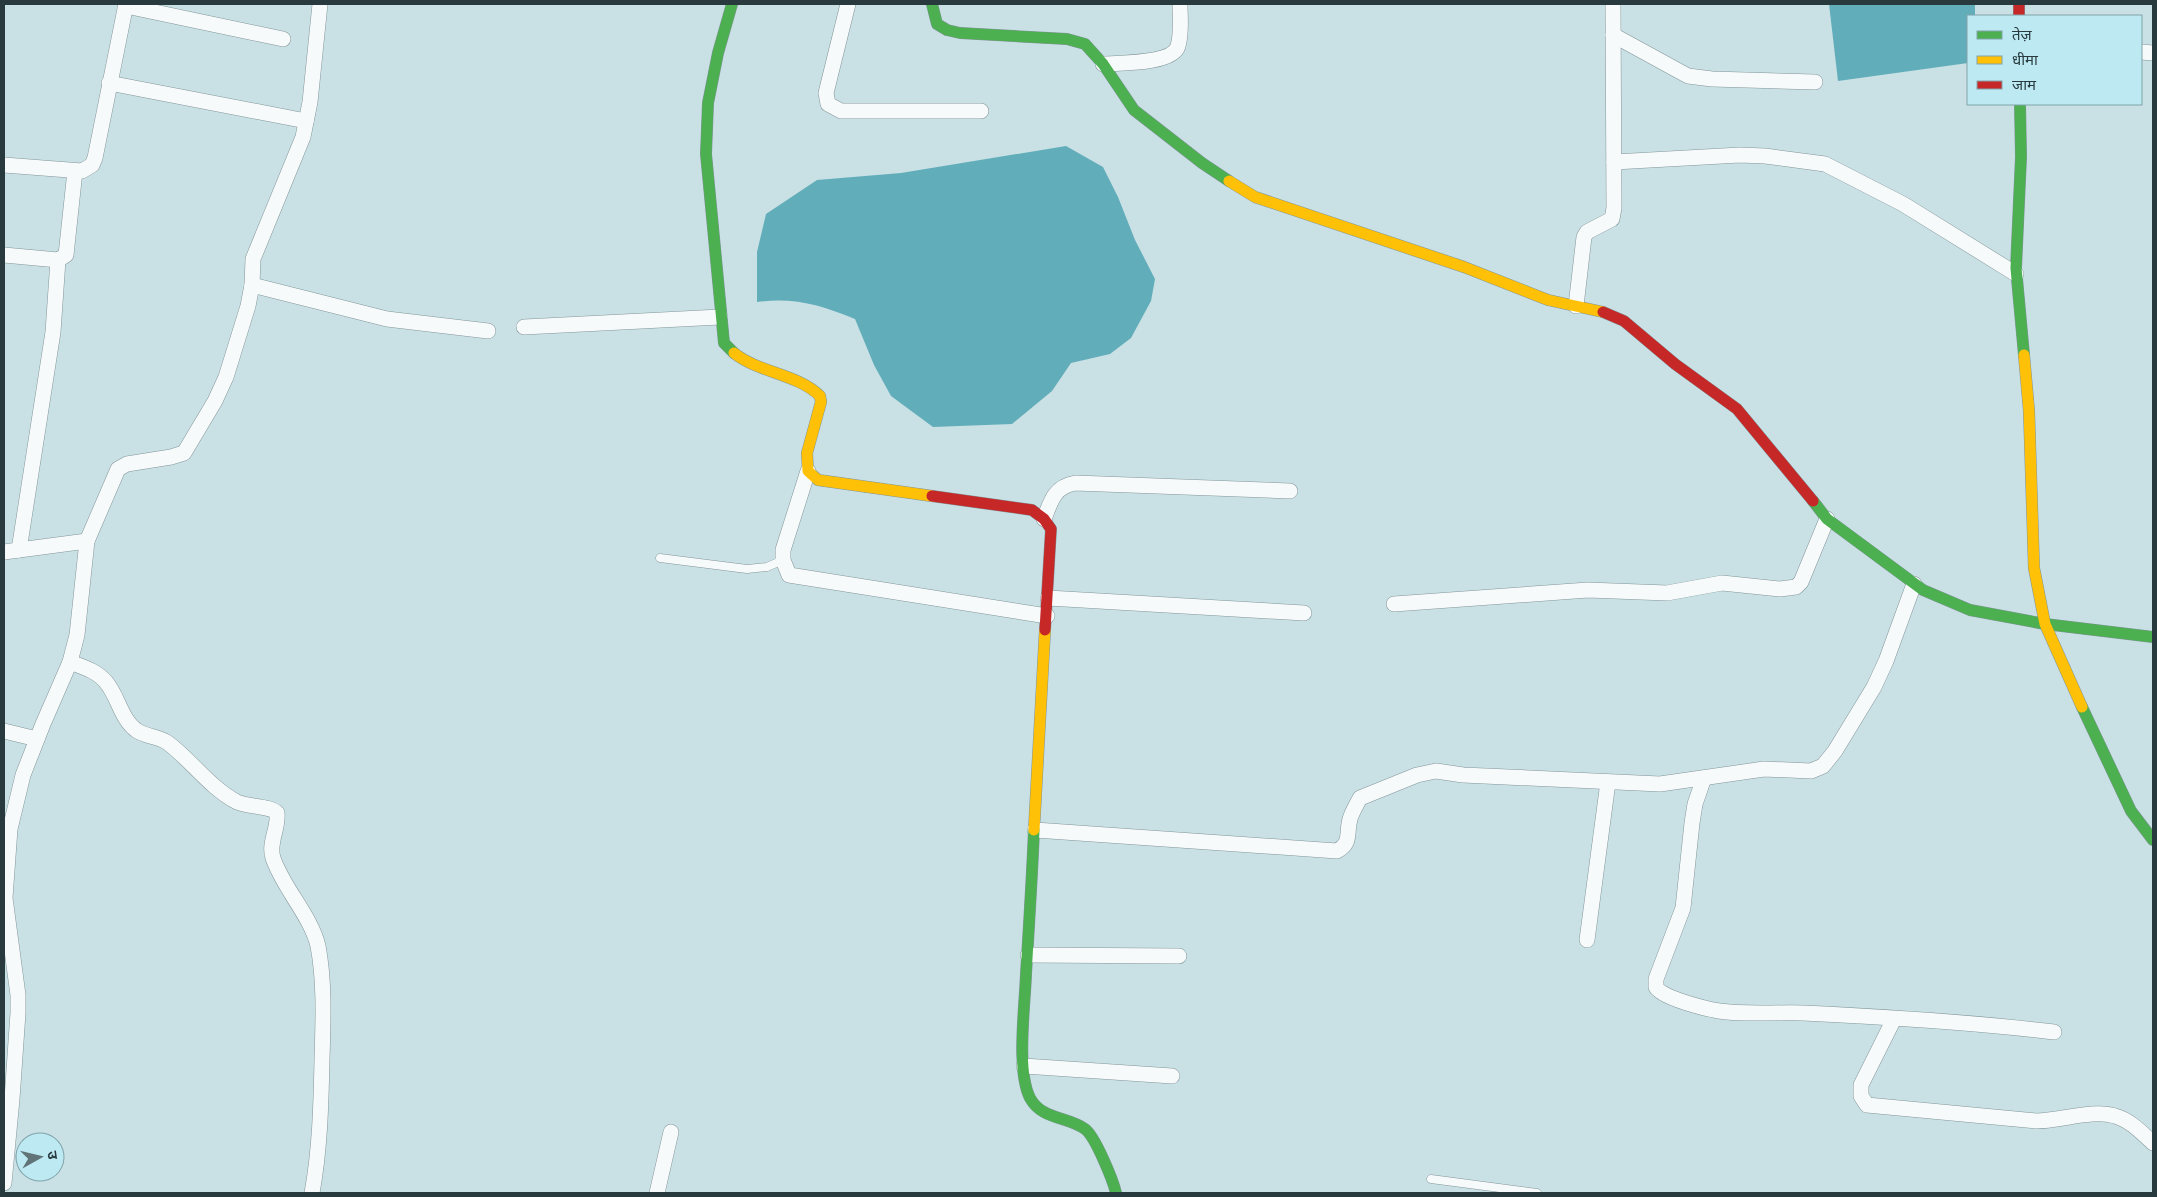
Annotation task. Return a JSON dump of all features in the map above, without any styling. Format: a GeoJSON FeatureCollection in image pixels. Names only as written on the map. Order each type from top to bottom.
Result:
{"type":"FeatureCollection","features":[{"type":"Feature","properties":{"kind":"street"},"geometry":{"type":"LineString","coordinates":[[4,1183],[8,1099],[18,995],[5,898],[10,829],[23,775],[70,662],[79,620],[88,541],[118,469],[127,464],[184,453],[215,401],[226,376],[248,306],[252,285],[253,259],[303,137],[320,4]]}},
{"type":"Feature","properties":{"kind":"street"},"geometry":{"type":"LineString","coordinates":[[732,4],[718,53],[708,103],[706,154],[717,259],[720,317],[724,343],[746,363],[807,386],[820,396],[821,402],[807,453],[808,470],[783,550],[783,560],[790,575],[796,578],[1047,616]]}},
{"type":"Feature","properties":{"kind":"street"},"geometry":{"type":"LineString","coordinates":[[848,4],[826,93],[828,104],[841,111],[981,111]]}},
{"type":"Feature","properties":{"kind":"street"},"geometry":{"type":"LineString","coordinates":[[932,4],[937,24],[946,30],[960,34],[1067,38],[1085,44],[1103,64],[1134,110],[1202,163],[1254,197],[1464,267],[1548,300],[1610,314],[1624,321],[1676,364],[1737,409],[1827,518],[1923,590],[1970,610],[2045,624],[2153,637]]}},
{"type":"Feature","properties":{"kind":"street"},"geometry":{"type":"LineString","coordinates":[[1103,64],[1159,60],[1172,56],[1178,48],[1180,4]]}},
{"type":"Feature","properties":{"kind":"street"},"geometry":{"type":"LineString","coordinates":[[1570,305],[1584,237],[1587,232],[1612,219],[1614,208],[1613,4]]}},
{"type":"Feature","properties":{"kind":"street"},"geometry":{"type":"LineString","coordinates":[[4,165],[75,171],[82,171],[88,168],[95,158],[126,5],[283,39]]}},
{"type":"Feature","properties":{"kind":"street"},"geometry":{"type":"LineString","coordinates":[[1613,35],[1688,76],[1712,79],[1815,82]]}},
{"type":"Feature","properties":{"kind":"street"},"geometry":{"type":"LineString","coordinates":[[109,83],[306,121]]}},
{"type":"Feature","properties":{"kind":"street"},"geometry":{"type":"LineString","coordinates":[[2020,105],[2022,157],[2016,274],[2030,411],[2034,568],[2045,624],[2131,811],[2153,840]]}},
{"type":"Feature","properties":{"kind":"street"},"geometry":{"type":"LineString","coordinates":[[1614,162],[1740,155],[1765,156],[1825,164],[1903,204],[2016,274]]}},
{"type":"Feature","properties":{"kind":"street"},"geometry":{"type":"LineString","coordinates":[[4,255],[58,260],[66,255],[75,171]]}},
{"type":"Feature","properties":{"kind":"street"},"geometry":{"type":"LineString","coordinates":[[19,550],[53,332],[58,260]]}},
{"type":"Feature","properties":{"kind":"street"},"geometry":{"type":"LineString","coordinates":[[252,285],[387,319],[488,331]]}},
{"type":"Feature","properties":{"kind":"street"},"geometry":{"type":"LineString","coordinates":[[524,327],[720,317]]}},
{"type":"Feature","properties":{"kind":"street"},"geometry":{"type":"LineString","coordinates":[[808,470],[818,480],[1032,510],[1044,519],[1050,529],[1048,598],[1024,1018],[1024,1066],[1027,1091],[1033,1105],[1044,1113],[1083,1126],[1088,1131],[1114,1179],[1116,1193]]}},
{"type":"Feature","properties":{"kind":"street"},"geometry":{"type":"LineString","coordinates":[[1044,519],[1053,496],[1064,486],[1075,483],[1290,491]]}},
{"type":"Feature","properties":{"kind":"street"},"geometry":{"type":"LineString","coordinates":[[1394,604],[1588,590],[1662,594],[1722,583],[1780,589],[1796,587],[1801,582],[1827,518]]}},
{"type":"Feature","properties":{"kind":"street"},"geometry":{"type":"LineString","coordinates":[[4,552],[88,541]]}},
{"type":"Feature","properties":{"kind":"street"},"geometry":{"type":"LineString","coordinates":[[1035,830],[1337,851],[1344,847],[1350,819],[1360,798],[1417,775],[1436,771],[1463,775],[1660,784],[1764,769],[1811,771],[1823,766],[1835,751],[1874,687],[1886,661],[1914,584]]}},
{"type":"Feature","properties":{"kind":"street"},"geometry":{"type":"LineString","coordinates":[[1048,598],[1304,613]]}},
{"type":"Feature","properties":{"kind":"street"},"geometry":{"type":"LineString","coordinates":[[70,662],[96,673],[107,683],[128,720],[138,731],[166,741],[205,779],[237,802],[251,807],[273,810],[277,813],[271,846],[273,860],[312,931],[318,945],[320,966],[324,1014],[320,1137],[312,1193]]}},
{"type":"Feature","properties":{"kind":"street"},"geometry":{"type":"LineString","coordinates":[[4,732],[37,739]]}},
{"type":"Feature","properties":{"kind":"street"},"geometry":{"type":"LineString","coordinates":[[1704,778],[1695,804],[1692,822],[1683,908],[1656,979],[1656,987],[1660,992],[1679,1000],[1720,1011],[1894,1018],[2001,1025],[2054,1032]]}},
{"type":"Feature","properties":{"kind":"street"},"geometry":{"type":"LineString","coordinates":[[1587,940],[1608,782]]}},
{"type":"Feature","properties":{"kind":"street"},"geometry":{"type":"LineString","coordinates":[[1028,955],[1179,956]]}},
{"type":"Feature","properties":{"kind":"street"},"geometry":{"type":"LineString","coordinates":[[1894,1018],[1861,1084],[1861,1096],[1868,1105],[2036,1121],[2053,1121],[2099,1114],[2115,1116],[2130,1124],[2153,1143]]}},
{"type":"Feature","properties":{"kind":"street"},"geometry":{"type":"LineString","coordinates":[[1024,1066],[1172,1076]]}},
{"type":"Feature","properties":{"kind":"street"},"geometry":{"type":"LineString","coordinates":[[657,1193],[671,1132]]}},
{"type":"Feature","properties":{"kind":"lane"},"geometry":{"type":"LineString","coordinates":[[660,558],[747,569],[767,567],[783,560]]}},
{"type":"Feature","properties":{"kind":"lane"},"geometry":{"type":"LineString","coordinates":[[1431,1178],[1537,1193]]}},
{"type":"Feature","properties":{"kind":"water"},"geometry":{"type":"Polygon","coordinates":[[[1829,4],[1975,4],[1975,15],[1967,15],[1967,63],[1838,81],[1829,4]]]}},
{"type":"Feature","properties":{"kind":"water"},"geometry":{"type":"Polygon","coordinates":[[[1066,146],[1103,167],[1118,197],[1135,240],[1155,279],[1151,301],[1131,338],[1110,354],[1071,363],[1052,391],[1012,424],[933,427],[891,396],[874,365],[855,319],[807,303],[795,301],[757,302],[757,252],[766,214],[817,180],[901,173],[1066,146]]]}},
{"type":"Feature","properties":{"kind":"traffic: fast"},"geometry":{"type":"LineString","coordinates":[[732,4],[718,53],[708,103],[706,154],[724,343],[734,353]]}},
{"type":"Feature","properties":{"kind":"traffic: fast"},"geometry":{"type":"LineString","coordinates":[[932,4],[937,24],[947,30],[960,33],[1067,39],[1085,44],[1103,64],[1134,110],[1202,163],[1229,181]]}},
{"type":"Feature","properties":{"kind":"traffic: fast"},"geometry":{"type":"LineString","coordinates":[[2020,105],[2021,157],[2016,268],[2024,355]]}},
{"type":"Feature","properties":{"kind":"traffic: fast"},"geometry":{"type":"LineString","coordinates":[[1813,501],[1827,519],[1923,590],[1970,610],[2045,624],[2153,637]]}},
{"type":"Feature","properties":{"kind":"traffic: fast"},"geometry":{"type":"LineString","coordinates":[[2082,707],[2131,811],[2153,840]]}},
{"type":"Feature","properties":{"kind":"traffic: fast"},"geometry":{"type":"LineString","coordinates":[[1034,830],[1022,1037],[1023,1071],[1026,1086],[1030,1098],[1041,1110],[1078,1125],[1089,1133],[1103,1159],[1116,1193]]}},
{"type":"Feature","properties":{"kind":"traffic: slow"},"geometry":{"type":"LineString","coordinates":[[1229,181],[1255,197],[1464,267],[1548,300],[1603,312]]}},
{"type":"Feature","properties":{"kind":"traffic: slow"},"geometry":{"type":"LineString","coordinates":[[734,353],[755,365],[801,383],[820,396],[821,402],[807,453],[808,471],[818,480],[932,496]]}},
{"type":"Feature","properties":{"kind":"traffic: slow"},"geometry":{"type":"LineString","coordinates":[[2024,355],[2029,411],[2034,568],[2045,624],[2082,707]]}},
{"type":"Feature","properties":{"kind":"traffic: slow"},"geometry":{"type":"LineString","coordinates":[[1034,830],[1045,630]]}},
{"type":"Feature","properties":{"kind":"traffic: jam"},"geometry":{"type":"LineString","coordinates":[[2019,4],[2019,15]]}},
{"type":"Feature","properties":{"kind":"traffic: jam"},"geometry":{"type":"LineString","coordinates":[[1603,312],[1624,321],[1675,364],[1737,409],[1813,501]]}},
{"type":"Feature","properties":{"kind":"traffic: jam"},"geometry":{"type":"LineString","coordinates":[[932,496],[1032,510],[1044,519],[1051,529],[1045,630]]}}]}
